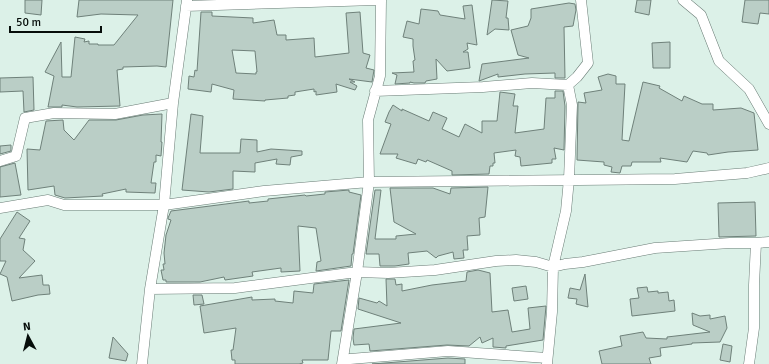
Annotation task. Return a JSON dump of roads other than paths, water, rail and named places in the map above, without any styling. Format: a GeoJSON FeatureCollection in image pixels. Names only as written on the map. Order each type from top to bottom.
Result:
{"type":"FeatureCollection","features":[{"type":"Feature","properties":{"kind":"street"},"geometry":{"type":"LineString","coordinates":[[142,364],[150,288],[164,205],[172,103],[186,3],[376,0]]}},
{"type":"Feature","properties":{"kind":"street"},"geometry":{"type":"LineString","coordinates":[[342,364],[357,272],[369,182],[368,120],[380,76],[381,0]]}},
{"type":"Feature","properties":{"kind":"street"},"geometry":{"type":"LineString","coordinates":[[375,91],[483,87],[532,83],[568,84],[577,77],[588,63],[581,0]]}},
{"type":"Feature","properties":{"kind":"street"},"geometry":{"type":"LineString","coordinates":[[683,0],[701,15],[719,60],[749,89],[769,124]]}},
{"type":"Feature","properties":{"kind":"street"},"geometry":{"type":"LineString","coordinates":[[342,364],[350,359],[448,351],[547,361],[552,312],[554,267],[566,211],[569,179],[572,105],[568,84]]}},
{"type":"Feature","properties":{"kind":"street"},"geometry":{"type":"LineString","coordinates":[[0,161],[16,156],[25,118],[54,113],[115,114],[172,103]]}},
{"type":"Feature","properties":{"kind":"street"},"geometry":{"type":"LineString","coordinates":[[0,208],[48,200],[64,205],[164,205],[264,191],[369,182],[674,179],[747,173],[769,168]]}},
{"type":"Feature","properties":{"kind":"street"},"geometry":{"type":"LineString","coordinates":[[150,288],[235,288],[357,272],[388,273],[435,270],[496,261],[516,260],[536,262],[554,267],[655,248],[769,242]]}},
{"type":"Feature","properties":{"kind":"street"},"geometry":{"type":"LineString","coordinates":[[749,364],[754,328],[756,243]]}}]}
